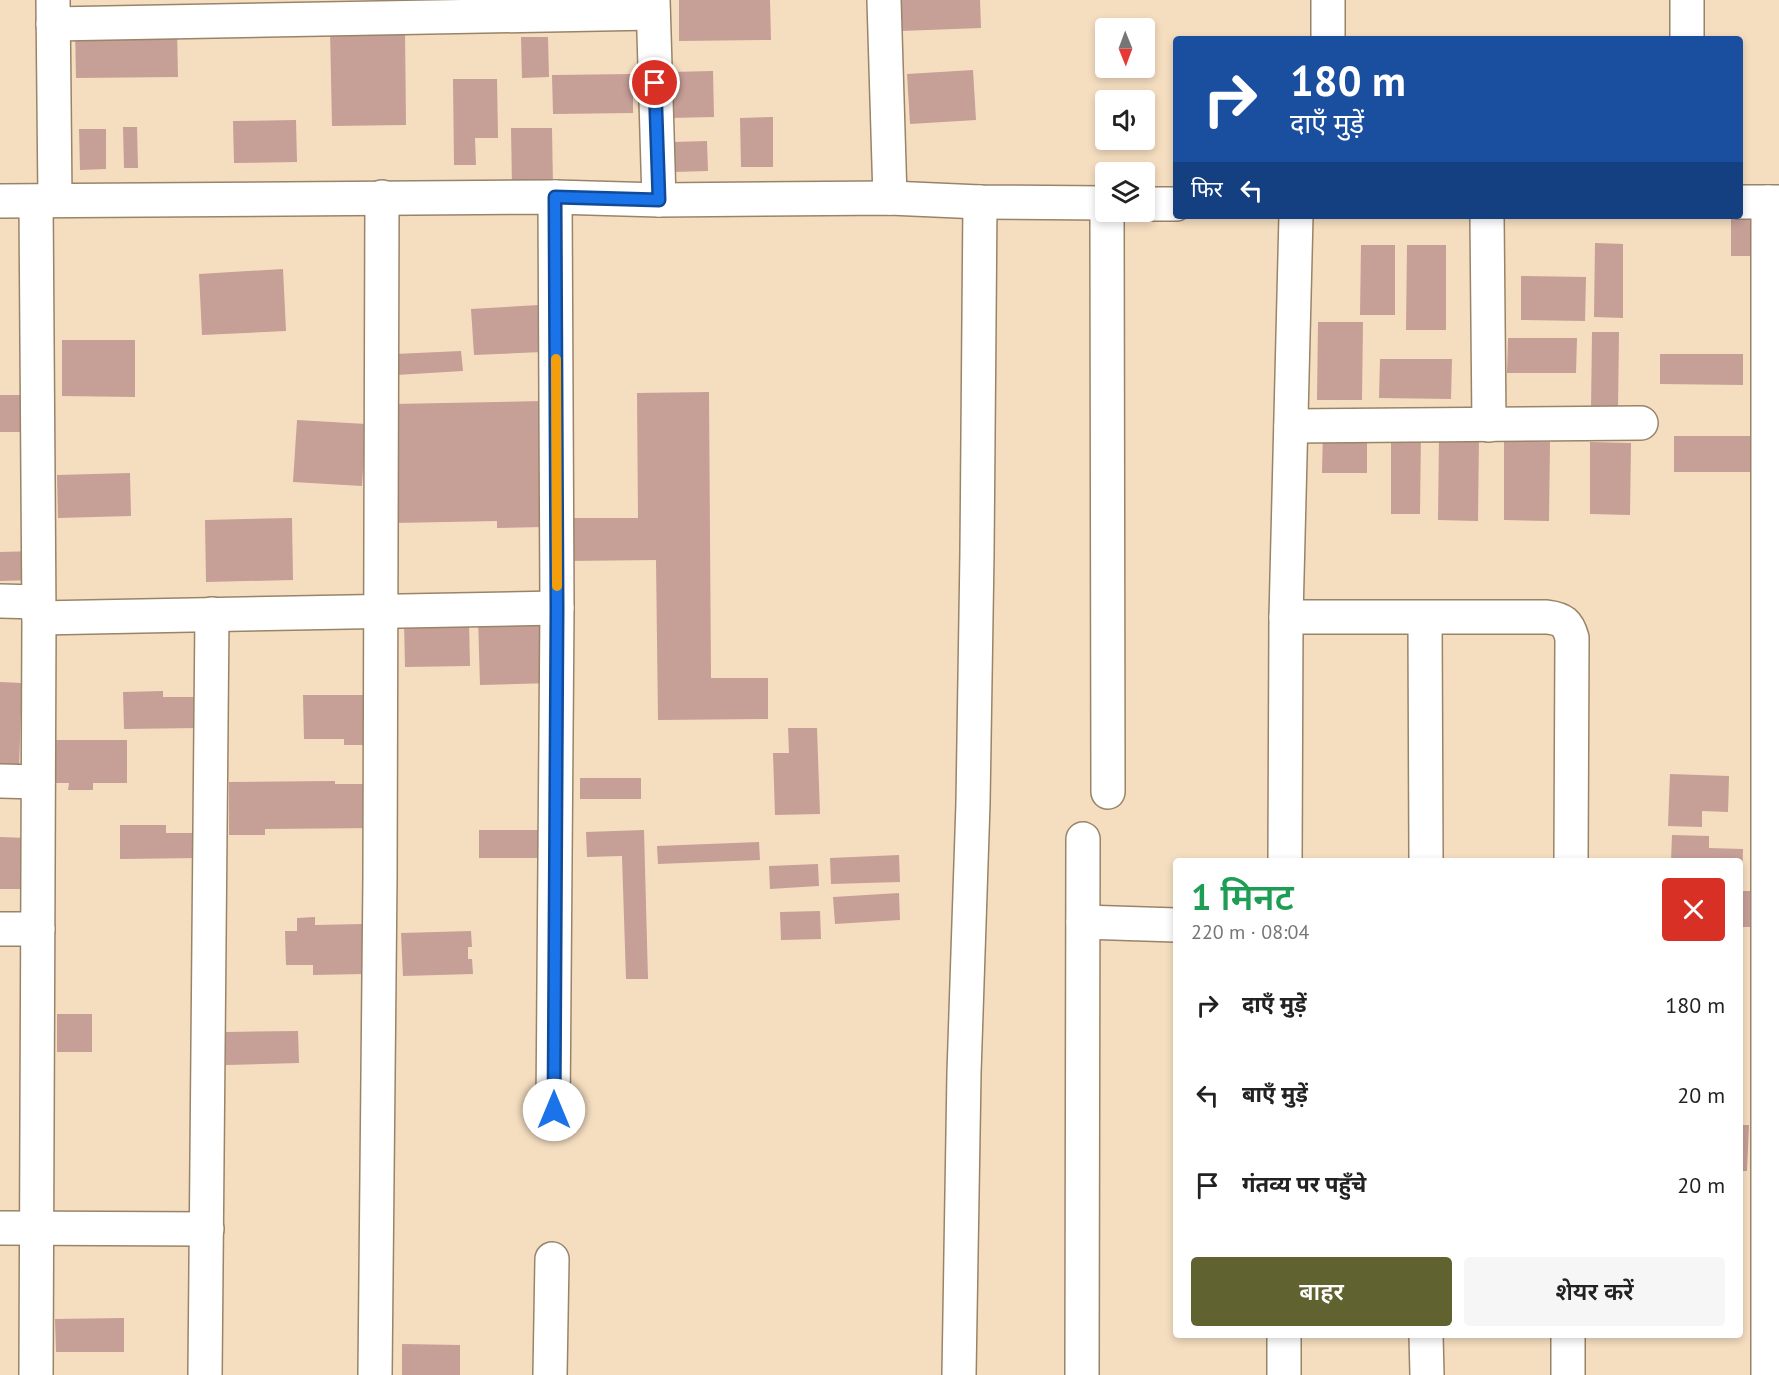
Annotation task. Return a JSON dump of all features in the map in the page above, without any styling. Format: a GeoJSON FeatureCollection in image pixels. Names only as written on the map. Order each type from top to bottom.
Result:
{"type":"FeatureCollection","features":[{"type":"Feature","properties":{"kind":"street"},"geometry":{"type":"LineString","coordinates":[[884,0],[890,198]]}},
{"type":"Feature","properties":{"kind":"street"},"geometry":{"type":"LineString","coordinates":[[1328,0],[1328,36]]}},
{"type":"Feature","properties":{"kind":"street"},"geometry":{"type":"LineString","coordinates":[[1687,0],[1687,36]]}},
{"type":"Feature","properties":{"kind":"street"},"geometry":{"type":"LineString","coordinates":[[36,1375],[39,610],[45,201],[53,12],[653,7],[659,200]]}},
{"type":"Feature","properties":{"kind":"street"},"geometry":{"type":"LineString","coordinates":[[375,1375],[382,197]]}},
{"type":"Feature","properties":{"kind":"street"},"geometry":{"type":"LineString","coordinates":[[554,1110],[557,608],[555,197]]}},
{"type":"Feature","properties":{"kind":"street"},"geometry":{"type":"LineString","coordinates":[[0,201],[555,197],[659,200],[890,198],[980,202],[1095,203]]}},
{"type":"Feature","properties":{"kind":"street"},"geometry":{"type":"LineString","coordinates":[[959,1375],[964,1073],[973,815],[978,553],[980,202]]}},
{"type":"Feature","properties":{"kind":"street"},"geometry":{"type":"LineString","coordinates":[[1762,202],[1768,1375]]}},
{"type":"Feature","properties":{"kind":"street"},"geometry":{"type":"LineString","coordinates":[[1155,204],[1173,204]]}},
{"type":"Feature","properties":{"kind":"street"},"geometry":{"type":"LineString","coordinates":[[1285,858],[1287,618],[1296,219]]}},
{"type":"Feature","properties":{"kind":"street"},"geometry":{"type":"LineString","coordinates":[[1487,219],[1489,425]]}},
{"type":"Feature","properties":{"kind":"street"},"geometry":{"type":"LineString","coordinates":[[1107,222],[1108,792]]}},
{"type":"Feature","properties":{"kind":"street"},"geometry":{"type":"LineString","coordinates":[[1291,426],[1641,423]]}},
{"type":"Feature","properties":{"kind":"street"},"geometry":{"type":"LineString","coordinates":[[0,601],[39,610],[212,614],[557,608]]}},
{"type":"Feature","properties":{"kind":"street"},"geometry":{"type":"LineString","coordinates":[[206,1375],[212,614]]}},
{"type":"Feature","properties":{"kind":"street"},"geometry":{"type":"LineString","coordinates":[[1287,618],[1548,617],[1560,619],[1569,626],[1572,638],[1570,858]]}},
{"type":"Feature","properties":{"kind":"street"},"geometry":{"type":"LineString","coordinates":[[1425,618],[1426,858]]}},
{"type":"Feature","properties":{"kind":"street"},"geometry":{"type":"LineString","coordinates":[[0,781],[38,782]]}},
{"type":"Feature","properties":{"kind":"street"},"geometry":{"type":"LineString","coordinates":[[1082,1375],[1083,839]]}},
{"type":"Feature","properties":{"kind":"street"},"geometry":{"type":"LineString","coordinates":[[1083,922],[1173,925]]}},
{"type":"Feature","properties":{"kind":"street"},"geometry":{"type":"LineString","coordinates":[[0,929],[38,930]]}},
{"type":"Feature","properties":{"kind":"street"},"geometry":{"type":"LineString","coordinates":[[0,1228],[207,1229]]}},
{"type":"Feature","properties":{"kind":"street"},"geometry":{"type":"LineString","coordinates":[[550,1375],[552,1259]]}},
{"type":"Feature","properties":{"kind":"street"},"geometry":{"type":"LineString","coordinates":[[1284,1338],[1284,1375]]}},
{"type":"Feature","properties":{"kind":"street"},"geometry":{"type":"LineString","coordinates":[[1426,1338],[1426,1375]]}},
{"type":"Feature","properties":{"kind":"street"},"geometry":{"type":"LineString","coordinates":[[1568,1338],[1568,1375]]}},
{"type":"Feature","properties":{"kind":"building"},"geometry":{"type":"Polygon","coordinates":[[[679,0],[770,0],[771,40],[679,41],[679,0]]]}},
{"type":"Feature","properties":{"kind":"building"},"geometry":{"type":"Polygon","coordinates":[[[900,0],[980,0],[981,28],[901,31],[900,0]]]}},
{"type":"Feature","properties":{"kind":"building"},"geometry":{"type":"Polygon","coordinates":[[[177,28],[178,77],[76,78],[75,29],[177,28]]]}},
{"type":"Feature","properties":{"kind":"building"},"geometry":{"type":"Polygon","coordinates":[[[405,29],[406,125],[332,126],[330,30],[405,29]]]}},
{"type":"Feature","properties":{"kind":"building"},"geometry":{"type":"Polygon","coordinates":[[[521,37],[548,37],[549,77],[522,78],[521,37]]]}},
{"type":"Feature","properties":{"kind":"building"},"geometry":{"type":"Polygon","coordinates":[[[973,70],[976,120],[910,124],[907,74],[973,70]]]}},
{"type":"Feature","properties":{"kind":"building"},"geometry":{"type":"Polygon","coordinates":[[[713,71],[714,117],[670,118],[670,72],[713,71]]]}},
{"type":"Feature","properties":{"kind":"building"},"geometry":{"type":"Polygon","coordinates":[[[633,74],[633,113],[553,114],[552,75],[633,74]]]}},
{"type":"Feature","properties":{"kind":"building"},"geometry":{"type":"Polygon","coordinates":[[[453,79],[497,79],[498,138],[475,138],[476,165],[454,165],[453,79]]]}},
{"type":"Feature","properties":{"kind":"building"},"geometry":{"type":"Polygon","coordinates":[[[773,117],[773,167],[741,167],[740,118],[773,117]]]}},
{"type":"Feature","properties":{"kind":"building"},"geometry":{"type":"Polygon","coordinates":[[[296,120],[297,162],[234,163],[233,121],[296,120]]]}},
{"type":"Feature","properties":{"kind":"building"},"geometry":{"type":"Polygon","coordinates":[[[123,127],[137,127],[138,168],[124,168],[123,127]]]}},
{"type":"Feature","properties":{"kind":"building"},"geometry":{"type":"Polygon","coordinates":[[[511,128],[552,128],[553,187],[512,187],[511,128]]]}},
{"type":"Feature","properties":{"kind":"building"},"geometry":{"type":"Polygon","coordinates":[[[79,129],[106,129],[106,169],[80,170],[79,129]]]}},
{"type":"Feature","properties":{"kind":"building"},"geometry":{"type":"Polygon","coordinates":[[[707,141],[708,171],[673,172],[673,142],[707,141]]]}},
{"type":"Feature","properties":{"kind":"building"},"geometry":{"type":"Polygon","coordinates":[[[1757,211],[1757,256],[1731,256],[1731,219],[1743,219],[1743,215],[1757,211]]]}},
{"type":"Feature","properties":{"kind":"building"},"geometry":{"type":"Polygon","coordinates":[[[1595,243],[1623,244],[1623,318],[1594,317],[1595,243]]]}},
{"type":"Feature","properties":{"kind":"building"},"geometry":{"type":"Polygon","coordinates":[[[1361,245],[1395,245],[1395,315],[1360,315],[1361,245]]]}},
{"type":"Feature","properties":{"kind":"building"},"geometry":{"type":"Polygon","coordinates":[[[1407,245],[1446,245],[1446,330],[1406,330],[1407,245]]]}},
{"type":"Feature","properties":{"kind":"building"},"geometry":{"type":"Polygon","coordinates":[[[283,269],[286,331],[202,335],[199,274],[283,269]]]}},
{"type":"Feature","properties":{"kind":"building"},"geometry":{"type":"Polygon","coordinates":[[[1521,276],[1586,277],[1585,321],[1521,320],[1521,276]]]}},
{"type":"Feature","properties":{"kind":"building"},"geometry":{"type":"Polygon","coordinates":[[[539,305],[542,352],[474,355],[471,309],[539,305]]]}},
{"type":"Feature","properties":{"kind":"building"},"geometry":{"type":"Polygon","coordinates":[[[1318,322],[1363,322],[1362,400],[1317,400],[1318,322]]]}},
{"type":"Feature","properties":{"kind":"building"},"geometry":{"type":"Polygon","coordinates":[[[1592,332],[1619,332],[1618,410],[1591,410],[1592,332]]]}},
{"type":"Feature","properties":{"kind":"building"},"geometry":{"type":"Polygon","coordinates":[[[1508,338],[1577,338],[1576,373],[1507,373],[1508,338]]]}},
{"type":"Feature","properties":{"kind":"building"},"geometry":{"type":"Polygon","coordinates":[[[62,340],[135,340],[135,397],[62,396],[62,340]]]}},
{"type":"Feature","properties":{"kind":"building"},"geometry":{"type":"Polygon","coordinates":[[[461,351],[463,371],[396,375],[395,354],[461,351]]]}},
{"type":"Feature","properties":{"kind":"building"},"geometry":{"type":"Polygon","coordinates":[[[1660,354],[1743,354],[1743,385],[1660,384],[1660,354]]]}},
{"type":"Feature","properties":{"kind":"building"},"geometry":{"type":"Polygon","coordinates":[[[1380,359],[1452,359],[1451,399],[1379,398],[1380,359]]]}},
{"type":"Feature","properties":{"kind":"building"},"geometry":{"type":"Polygon","coordinates":[[[709,392],[711,678],[768,678],[768,719],[658,720],[656,560],[567,561],[567,518],[638,518],[637,393],[709,392]]]}},
{"type":"Feature","properties":{"kind":"building"},"geometry":{"type":"Polygon","coordinates":[[[0,395],[33,395],[33,432],[0,432],[0,395]]]}},
{"type":"Feature","properties":{"kind":"building"},"geometry":{"type":"Polygon","coordinates":[[[543,401],[544,527],[497,528],[497,521],[394,523],[393,404],[543,401]]]}},
{"type":"Feature","properties":{"kind":"building"},"geometry":{"type":"Polygon","coordinates":[[[297,420],[366,424],[362,486],[293,482],[297,420]]]}},
{"type":"Feature","properties":{"kind":"building"},"geometry":{"type":"Polygon","coordinates":[[[1323,427],[1367,427],[1367,473],[1322,473],[1323,427]]]}},
{"type":"Feature","properties":{"kind":"building"},"geometry":{"type":"Polygon","coordinates":[[[1391,433],[1421,433],[1420,514],[1391,514],[1391,433]]]}},
{"type":"Feature","properties":{"kind":"building"},"geometry":{"type":"Polygon","coordinates":[[[1439,436],[1479,436],[1478,521],[1438,520],[1439,436]]]}},
{"type":"Feature","properties":{"kind":"building"},"geometry":{"type":"Polygon","coordinates":[[[1674,436],[1758,436],[1758,472],[1674,472],[1674,436]]]}},
{"type":"Feature","properties":{"kind":"building"},"geometry":{"type":"Polygon","coordinates":[[[1504,441],[1550,442],[1549,521],[1504,520],[1504,441]]]}},
{"type":"Feature","properties":{"kind":"building"},"geometry":{"type":"Polygon","coordinates":[[[1590,442],[1631,443],[1630,515],[1590,514],[1590,442]]]}},
{"type":"Feature","properties":{"kind":"building"},"geometry":{"type":"Polygon","coordinates":[[[130,473],[131,516],[58,518],[57,475],[130,473]]]}},
{"type":"Feature","properties":{"kind":"building"},"geometry":{"type":"Polygon","coordinates":[[[292,518],[293,580],[206,582],[205,520],[292,518]]]}},
{"type":"Feature","properties":{"kind":"building"},"geometry":{"type":"Polygon","coordinates":[[[36,551],[37,580],[0,581],[0,552],[36,551]]]}},
{"type":"Feature","properties":{"kind":"building"},"geometry":{"type":"Polygon","coordinates":[[[550,616],[552,683],[480,685],[478,618],[550,616]]]}},
{"type":"Feature","properties":{"kind":"building"},"geometry":{"type":"Polygon","coordinates":[[[404,620],[469,620],[470,666],[405,667],[404,620]]]}},
{"type":"Feature","properties":{"kind":"building"},"geometry":{"type":"Polygon","coordinates":[[[0,682],[22,683],[19,769],[0,768],[0,682]]]}},
{"type":"Feature","properties":{"kind":"building"},"geometry":{"type":"Polygon","coordinates":[[[163,691],[163,697],[197,697],[197,728],[124,729],[123,692],[163,691]]]}},
{"type":"Feature","properties":{"kind":"building"},"geometry":{"type":"Polygon","coordinates":[[[303,695],[369,695],[369,745],[344,745],[344,739],[304,739],[303,695]]]}},
{"type":"Feature","properties":{"kind":"building"},"geometry":{"type":"Polygon","coordinates":[[[788,728],[817,728],[820,814],[775,815],[773,753],[789,753],[788,728]]]}},
{"type":"Feature","properties":{"kind":"building"},"geometry":{"type":"Polygon","coordinates":[[[55,740],[127,740],[127,783],[93,783],[93,790],[68,790],[69,783],[54,783],[55,740]]]}},
{"type":"Feature","properties":{"kind":"building"},"geometry":{"type":"Polygon","coordinates":[[[1670,774],[1729,776],[1728,812],[1702,811],[1702,827],[1668,826],[1670,774]]]}},
{"type":"Feature","properties":{"kind":"building"},"geometry":{"type":"Polygon","coordinates":[[[580,778],[641,778],[641,799],[580,799],[580,778]]]}},
{"type":"Feature","properties":{"kind":"building"},"geometry":{"type":"Polygon","coordinates":[[[335,781],[335,784],[376,784],[376,828],[265,829],[265,835],[229,835],[229,782],[335,781]]]}},
{"type":"Feature","properties":{"kind":"building"},"geometry":{"type":"Polygon","coordinates":[[[120,825],[166,825],[166,833],[201,833],[201,858],[120,859],[120,825]]]}},
{"type":"Feature","properties":{"kind":"building"},"geometry":{"type":"Polygon","coordinates":[[[479,830],[542,830],[542,858],[479,858],[479,830]]]}},
{"type":"Feature","properties":{"kind":"building"},"geometry":{"type":"Polygon","coordinates":[[[644,830],[648,979],[626,979],[622,856],[587,857],[586,832],[644,830]]]}},
{"type":"Feature","properties":{"kind":"building"},"geometry":{"type":"Polygon","coordinates":[[[1672,835],[1709,836],[1709,848],[1743,849],[1743,858],[1671,858],[1672,835]]]}},
{"type":"Feature","properties":{"kind":"building"},"geometry":{"type":"Polygon","coordinates":[[[0,837],[28,838],[28,889],[0,889],[0,837]]]}},
{"type":"Feature","properties":{"kind":"building"},"geometry":{"type":"Polygon","coordinates":[[[759,842],[760,860],[658,864],[657,846],[759,842]]]}},
{"type":"Feature","properties":{"kind":"building"},"geometry":{"type":"Polygon","coordinates":[[[899,855],[900,882],[831,884],[830,858],[899,855]]]}},
{"type":"Feature","properties":{"kind":"building"},"geometry":{"type":"Polygon","coordinates":[[[818,864],[819,886],[770,889],[769,866],[818,864]]]}},
{"type":"Feature","properties":{"kind":"building"},"geometry":{"type":"Polygon","coordinates":[[[1743,891],[1757,891],[1757,927],[1743,927],[1743,891]]]}},
{"type":"Feature","properties":{"kind":"building"},"geometry":{"type":"Polygon","coordinates":[[[899,893],[900,920],[835,924],[833,897],[899,893]]]}},
{"type":"Feature","properties":{"kind":"building"},"geometry":{"type":"Polygon","coordinates":[[[820,911],[821,939],[781,940],[780,912],[820,911]]]}},
{"type":"Feature","properties":{"kind":"building"},"geometry":{"type":"Polygon","coordinates":[[[315,917],[315,925],[363,924],[364,974],[313,975],[313,965],[286,965],[285,931],[297,931],[297,918],[315,917]]]}},
{"type":"Feature","properties":{"kind":"building"},"geometry":{"type":"Polygon","coordinates":[[[471,931],[472,947],[468,947],[468,959],[472,959],[473,974],[403,976],[401,933],[471,931]]]}},
{"type":"Feature","properties":{"kind":"building"},"geometry":{"type":"Polygon","coordinates":[[[57,1014],[92,1014],[92,1052],[57,1052],[57,1014]]]}},
{"type":"Feature","properties":{"kind":"building"},"geometry":{"type":"Polygon","coordinates":[[[298,1031],[299,1063],[226,1065],[225,1032],[298,1031]]]}},
{"type":"Feature","properties":{"kind":"building"},"geometry":{"type":"Polygon","coordinates":[[[1743,1125],[1749,1125],[1747,1171],[1743,1171],[1743,1125]]]}},
{"type":"Feature","properties":{"kind":"building"},"geometry":{"type":"Polygon","coordinates":[[[124,1318],[124,1352],[56,1352],[55,1319],[124,1318]]]}},
{"type":"Feature","properties":{"kind":"building"},"geometry":{"type":"Polygon","coordinates":[[[402,1344],[460,1345],[460,1375],[402,1375],[402,1344]]]}},
{"type":"Feature","properties":{"kind":"slow traffic"},"geometry":{"type":"LineString","coordinates":[[556,359],[557,586]]}},
{"type":"Feature","properties":{"kind":"route"},"geometry":{"type":"LineString","coordinates":[[554,1110],[557,608],[555,197],[659,200],[655,83]]}}]}
